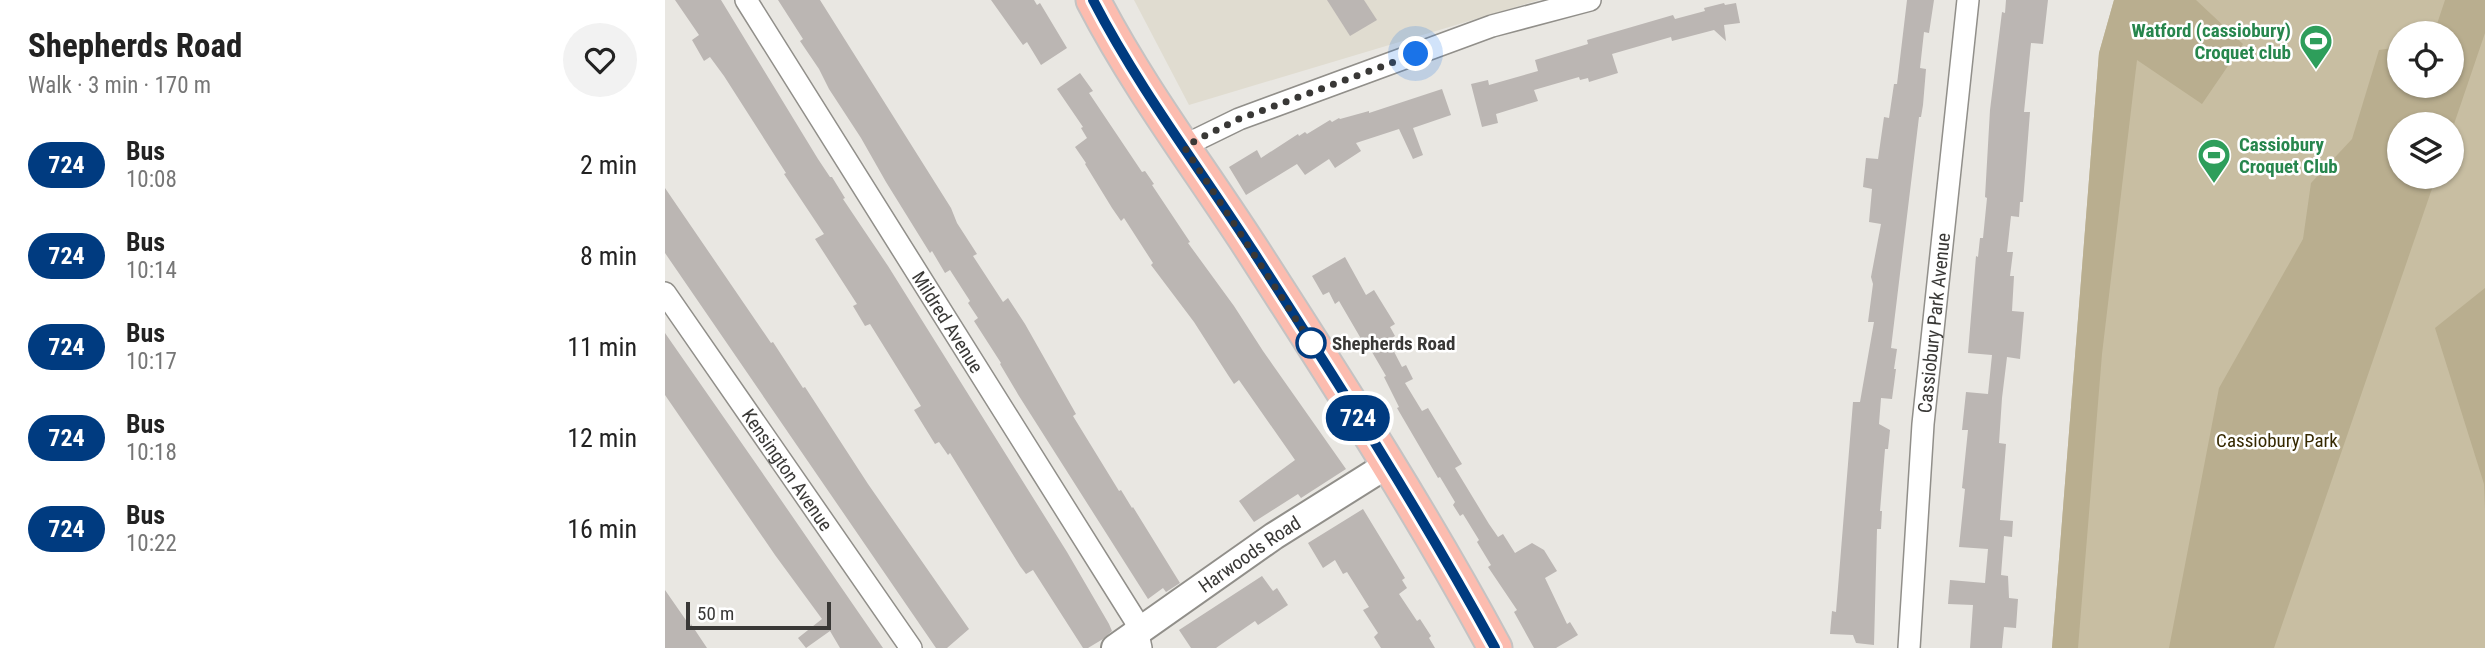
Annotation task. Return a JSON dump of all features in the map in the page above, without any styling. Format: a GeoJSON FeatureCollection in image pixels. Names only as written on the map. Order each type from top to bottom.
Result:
{"type":"FeatureCollection","features":[{"type":"Feature","properties":{"kind":"main road"},"geometry":{"type":"LineString","coordinates":[[1093,0],[1115,42],[1255,255],[1387,465],[1495,648]]}},
{"type":"Feature","properties":{"kind":"street","name":"Mildred Avenue"},"geometry":{"type":"LineString","coordinates":[[746,0],[1135,620],[1139,640]]}},
{"type":"Feature","properties":{"kind":"street"},"geometry":{"type":"LineString","coordinates":[[1185,148],[1239,119],[1492,26],[1590,0]]}},
{"type":"Feature","properties":{"kind":"street","name":"Cassiobury Park Avenue"},"geometry":{"type":"LineString","coordinates":[[1909,648],[1923,424],[1968,0]]}},
{"type":"Feature","properties":{"kind":"street","name":"Kensington Avenue"},"geometry":{"type":"LineString","coordinates":[[665,293],[911,648]]}},
{"type":"Feature","properties":{"kind":"street","name":"Harwoods Road"},"geometry":{"type":"LineString","coordinates":[[1115,648],[1139,640],[1274,536],[1387,465]]}},
{"type":"Feature","properties":{"kind":"shaded area"},"geometry":{"type":"Polygon","coordinates":[[[1134,0],[1539,0],[1189,105],[1134,0]]]}},
{"type":"Feature","properties":{"kind":"green space","name":"Cassiobury Park"},"geometry":{"type":"Polygon","coordinates":[[[2114,0],[2485,0],[2485,648],[2052,648],[2099,53],[2114,0]]]}},
{"type":"Feature","properties":{"kind":"green space"},"geometry":{"type":"Polygon","coordinates":[[[2114,0],[2196,0],[2243,44],[2202,104],[2137,60],[2102,354],[2078,648],[2052,648],[2099,53],[2114,0]]]}},
{"type":"Feature","properties":{"kind":"green space"},"geometry":{"type":"Polygon","coordinates":[[[2445,0],[2485,0],[2485,33],[2464,95],[2464,21],[2438,21],[2445,0]]]}},
{"type":"Feature","properties":{"kind":"green space"},"geometry":{"type":"Polygon","coordinates":[[[2387,49],[2387,98],[2463,98],[2458,112],[2387,112],[2387,189],[2432,189],[2274,648],[2169,648],[2219,388],[2303,239],[2311,183],[2352,139],[2379,50],[2387,49]]]}},
{"type":"Feature","properties":{"kind":"green space"},"geometry":{"type":"Polygon","coordinates":[[[2485,288],[2485,509],[2484,484],[2435,328],[2485,288]]]}},
{"type":"Feature","properties":{"kind":"building"},"geometry":{"type":"Polygon","coordinates":[[[675,0],[721,0],[818,159],[845,198],[843,199],[1067,552],[1112,631],[1103,639],[1083,648],[1033,570],[1026,574],[1020,566],[950,453],[948,455],[939,442],[935,444],[914,410],[921,406],[870,324],[865,326],[853,306],[857,304],[815,239],[824,234],[724,76],[710,57],[704,61],[692,40],[699,35],[675,0]]]}},
{"type":"Feature","properties":{"kind":"building"},"geometry":{"type":"Polygon","coordinates":[[[778,0],[820,0],[951,208],[957,223],[977,254],[973,256],[1003,302],[1008,298],[1025,324],[1076,414],[1073,416],[1180,583],[1166,592],[1163,588],[1148,599],[974,321],[978,318],[968,303],[970,301],[950,270],[945,273],[932,251],[930,253],[800,41],[803,39],[778,0]]]}},
{"type":"Feature","properties":{"kind":"building"},"geometry":{"type":"Polygon","coordinates":[[[991,0],[1034,0],[1037,5],[1040,3],[1067,48],[1041,65],[1027,42],[1023,45],[991,0]]]}},
{"type":"Feature","properties":{"kind":"building"},"geometry":{"type":"Polygon","coordinates":[[[1327,0],[1364,0],[1377,20],[1350,36],[1327,0]]]}},
{"type":"Feature","properties":{"kind":"building"},"geometry":{"type":"Polygon","coordinates":[[[1907,0],[1934,0],[1929,33],[1924,32],[1920,68],[1926,69],[1923,105],[1919,117],[1891,348],[1897,349],[1896,369],[1892,399],[1881,398],[1879,424],[1890,430],[1888,449],[1885,449],[1881,529],[1877,529],[1874,645],[1856,643],[1853,635],[1830,634],[1832,611],[1836,612],[1853,402],[1860,402],[1874,322],[1868,322],[1873,284],[1871,277],[1881,224],[1869,222],[1872,189],[1863,187],[1866,158],[1878,159],[1884,117],[1889,118],[1894,84],[1897,84],[1907,0]]]}},
{"type":"Feature","properties":{"kind":"building"},"geometry":{"type":"Polygon","coordinates":[[[2006,0],[2048,0],[2043,44],[2031,43],[2024,112],[2030,112],[2023,202],[2020,202],[2019,217],[2011,216],[2007,252],[2013,252],[2010,276],[2014,276],[2012,311],[2024,312],[2020,359],[2007,357],[2002,398],[1999,443],[2006,444],[2000,520],[2013,521],[2012,537],[2004,536],[2001,575],[2008,576],[2009,598],[2018,599],[2016,628],[2004,627],[2002,648],[1970,648],[1973,605],[1948,604],[1950,580],[1985,583],[1988,549],[1959,547],[1968,430],[1962,430],[1966,392],[1988,394],[1992,355],[1968,353],[1976,256],[1978,257],[1980,238],[1983,238],[1987,198],[1990,110],[2002,12],[2005,13],[2006,0]]]}},
{"type":"Feature","properties":{"kind":"building"},"geometry":{"type":"Polygon","coordinates":[[[1736,3],[1740,23],[1724,25],[1726,41],[1714,30],[1672,41],[1671,37],[1612,54],[1618,73],[1589,82],[1588,78],[1580,80],[1579,77],[1534,90],[1538,101],[1496,114],[1498,123],[1482,127],[1471,84],[1488,80],[1489,85],[1538,71],[1535,60],[1588,44],[1587,40],[1673,15],[1675,19],[1705,11],[1704,8],[1736,3]]]}},
{"type":"Feature","properties":{"kind":"building"},"geometry":{"type":"Polygon","coordinates":[[[1080,73],[1093,91],[1089,93],[1142,172],[1145,171],[1154,184],[1152,185],[1190,242],[1188,243],[1346,469],[1301,498],[1298,494],[1254,522],[1239,501],[1295,460],[1239,380],[1234,384],[1194,322],[1151,265],[1153,263],[1124,218],[1121,221],[1112,208],[1075,147],[1087,138],[1081,128],[1083,127],[1057,89],[1080,73]]]}},
{"type":"Feature","properties":{"kind":"building"},"geometry":{"type":"Polygon","coordinates":[[[1442,89],[1451,115],[1413,128],[1423,155],[1413,159],[1399,129],[1356,143],[1361,151],[1335,168],[1329,159],[1305,175],[1297,164],[1246,195],[1229,167],[1257,150],[1261,158],[1298,134],[1307,134],[1330,120],[1332,122],[1339,118],[1369,113],[1442,89]]]}},
{"type":"Feature","properties":{"kind":"building"},"geometry":{"type":"Polygon","coordinates":[[[665,188],[771,343],[773,342],[803,388],[805,387],[868,484],[969,629],[947,648],[936,648],[665,253],[665,188]]]}},
{"type":"Feature","properties":{"kind":"building"},"geometry":{"type":"Polygon","coordinates":[[[1345,257],[1366,295],[1374,290],[1395,324],[1390,327],[1395,336],[1388,340],[1402,367],[1406,365],[1413,379],[1405,383],[1422,411],[1428,408],[1462,464],[1455,468],[1489,524],[1498,537],[1503,534],[1515,553],[1532,543],[1544,550],[1557,571],[1545,578],[1567,624],[1570,622],[1578,635],[1556,648],[1534,648],[1514,612],[1517,610],[1488,567],[1491,565],[1477,542],[1479,540],[1463,514],[1460,516],[1453,505],[1455,502],[1397,408],[1399,407],[1384,377],[1386,376],[1369,347],[1367,349],[1339,301],[1335,304],[1329,292],[1323,295],[1312,276],[1345,257]]]}},
{"type":"Feature","properties":{"kind":"building"},"geometry":{"type":"Polygon","coordinates":[[[665,333],[883,648],[840,648],[830,631],[806,648],[798,638],[822,619],[665,395],[665,333]]]}},
{"type":"Feature","properties":{"kind":"building"},"geometry":{"type":"Polygon","coordinates":[[[1363,509],[1405,578],[1402,580],[1407,588],[1399,594],[1417,621],[1420,619],[1435,648],[1381,648],[1374,637],[1378,633],[1363,610],[1369,607],[1347,572],[1343,574],[1335,560],[1323,568],[1308,543],[1363,509]]]}},
{"type":"Feature","properties":{"kind":"building"},"geometry":{"type":"Polygon","coordinates":[[[1262,576],[1273,591],[1277,588],[1288,605],[1258,625],[1255,621],[1216,648],[1191,648],[1179,630],[1262,576]]]}},
{"type":"Feature","properties":{"kind":"building"},"geometry":{"type":"Polygon","coordinates":[[[665,590],[690,626],[691,624],[707,648],[665,648],[665,590]]]}},
{"type":"Feature","properties":{"kind":"bus line","name":"724"},"geometry":{"type":"LineString","coordinates":[[1093,0],[1115,42],[1358,417],[1495,648]]}},
{"type":"Feature","properties":{"kind":"place","name":"Watford (cassiobury) Croquet club"},"geometry":{"type":"Point","coordinates":[2316,71]}},
{"type":"Feature","properties":{"kind":"place","name":"Cassiobury Croquet Club"},"geometry":{"type":"Point","coordinates":[2214,185]}},
{"type":"Feature","properties":{"kind":"place","name":"Shepherds Road"},"geometry":{"type":"Point","coordinates":[1311,343]}},
{"type":"Feature","properties":{"kind":"route"},"geometry":{"type":"LineString","coordinates":[[1311,343],[1317,352],[1185,148],[1239,119],[1416,54]]}}]}
